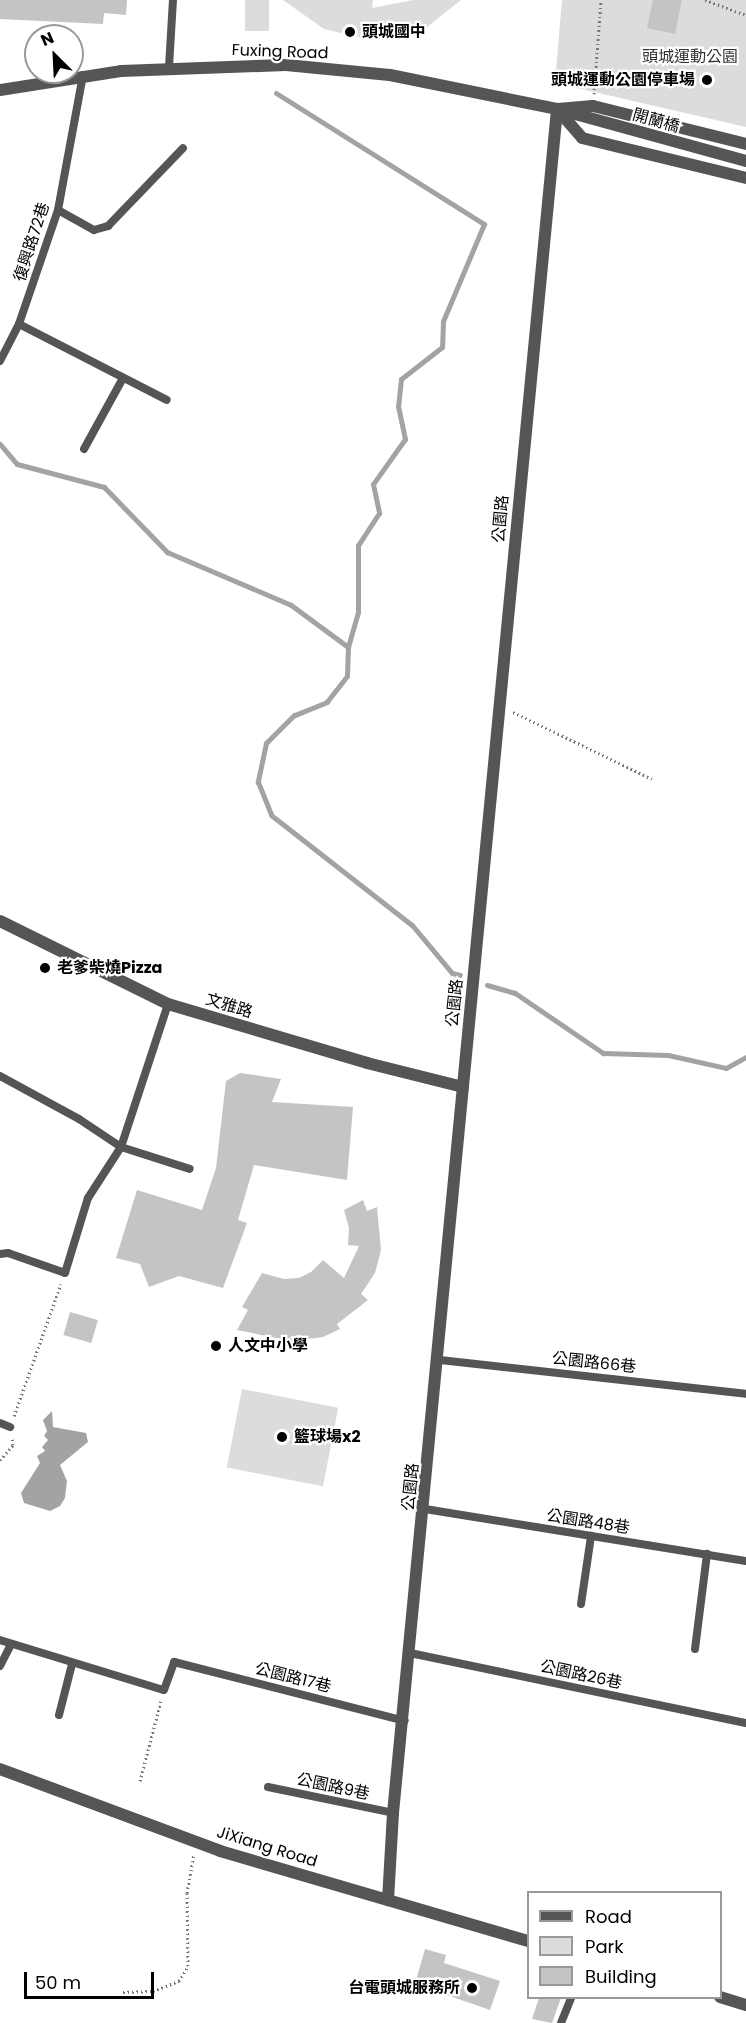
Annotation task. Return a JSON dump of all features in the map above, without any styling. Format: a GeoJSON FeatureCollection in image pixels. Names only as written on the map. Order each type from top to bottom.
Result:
{"type":"FeatureCollection","features":[{"type":"Feature","properties":{"kind":"street","name":"Fuxing Road"},"geometry":{"type":"LineString","coordinates":[[84,75],[169,67],[286,65],[390,75],[557,109],[593,106],[746,144]]}},
{"type":"Feature","properties":{"kind":"street","name":"Fuxing Road"},"geometry":{"type":"LineString","coordinates":[[0,90],[33,84]]}},
{"type":"Feature","properties":{"kind":"street","name":"開蘭橋"},"geometry":{"type":"LineString","coordinates":[[557,109],[746,161]]}},
{"type":"Feature","properties":{"kind":"street"},"geometry":{"type":"LineString","coordinates":[[557,109],[582,138],[746,178]]}},
{"type":"Feature","properties":{"kind":"street","name":"公園路"},"geometry":{"type":"LineString","coordinates":[[388,1900],[393,1813],[405,1721],[440,1360],[463,1087],[557,109]]}},
{"type":"Feature","properties":{"kind":"street","name":"文雅路"},"geometry":{"type":"LineString","coordinates":[[0,921],[168,1004],[355,1060],[463,1087]]}},
{"type":"Feature","properties":{"kind":"street","name":"JiXiang Road"},"geometry":{"type":"LineString","coordinates":[[2,1773],[197,1842],[527,1941]]}},
{"type":"Feature","properties":{"kind":"street"},"geometry":{"type":"LineString","coordinates":[[722,1998],[746,2005]]}},
{"type":"Feature","properties":{"kind":"lane"},"geometry":{"type":"LineString","coordinates":[[169,67],[173,0]]}},
{"type":"Feature","properties":{"kind":"lane","name":"復興路72巷"},"geometry":{"type":"LineString","coordinates":[[0,361],[19,324],[58,210],[81,84]]}},
{"type":"Feature","properties":{"kind":"lane"},"geometry":{"type":"LineString","coordinates":[[58,210],[94,230],[108,226],[183,148]]}},
{"type":"Feature","properties":{"kind":"lane"},"geometry":{"type":"LineString","coordinates":[[19,324],[167,400]]}},
{"type":"Feature","properties":{"kind":"lane"},"geometry":{"type":"LineString","coordinates":[[84,449],[123,378]]}},
{"type":"Feature","properties":{"kind":"lane"},"geometry":{"type":"LineString","coordinates":[[0,1254],[8,1253],[65,1273],[88,1198],[121,1148],[168,1004]]}},
{"type":"Feature","properties":{"kind":"lane"},"geometry":{"type":"LineString","coordinates":[[0,1076],[79,1119],[121,1148],[190,1169]]}},
{"type":"Feature","properties":{"kind":"lane","name":"公園路66巷"},"geometry":{"type":"LineString","coordinates":[[440,1360],[746,1394]]}},
{"type":"Feature","properties":{"kind":"lane"},"geometry":{"type":"LineString","coordinates":[[0,1423],[10,1427]]}},
{"type":"Feature","properties":{"kind":"lane","name":"公園路48巷"},"geometry":{"type":"LineString","coordinates":[[425,1509],[746,1561]]}},
{"type":"Feature","properties":{"kind":"lane"},"geometry":{"type":"LineString","coordinates":[[580,1604],[591,1536]]}},
{"type":"Feature","properties":{"kind":"lane"},"geometry":{"type":"LineString","coordinates":[[695,1650],[707,1554]]}},
{"type":"Feature","properties":{"kind":"lane"},"geometry":{"type":"LineString","coordinates":[[0,1640],[10,1646],[164,1690]]}},
{"type":"Feature","properties":{"kind":"lane"},"geometry":{"type":"LineString","coordinates":[[0,1666],[10,1646]]}},
{"type":"Feature","properties":{"kind":"lane","name":"公園路26巷"},"geometry":{"type":"LineString","coordinates":[[410,1653],[746,1724]]}},
{"type":"Feature","properties":{"kind":"lane","name":"公園路17巷"},"geometry":{"type":"LineString","coordinates":[[164,1690],[174,1662],[405,1721]]}},
{"type":"Feature","properties":{"kind":"lane"},"geometry":{"type":"LineString","coordinates":[[59,1715],[72,1664]]}},
{"type":"Feature","properties":{"kind":"lane","name":"公園路9巷"},"geometry":{"type":"LineString","coordinates":[[268,1787],[393,1813]]}},
{"type":"Feature","properties":{"kind":"lane"},"geometry":{"type":"LineString","coordinates":[[561,2023],[571,1999]]}},
{"type":"Feature","properties":{"kind":"path"},"geometry":{"type":"LineString","coordinates":[[593,106],[601,0]]}},
{"type":"Feature","properties":{"kind":"path"},"geometry":{"type":"LineString","coordinates":[[705,0],[746,15]]}},
{"type":"Feature","properties":{"kind":"path"},"geometry":{"type":"LineString","coordinates":[[500,705],[652,779]]}},
{"type":"Feature","properties":{"kind":"path"},"geometry":{"type":"LineString","coordinates":[[0,1460],[13,1445],[10,1427],[65,1273]]}},
{"type":"Feature","properties":{"kind":"path"},"geometry":{"type":"LineString","coordinates":[[140,1781],[164,1690]]}},
{"type":"Feature","properties":{"kind":"path"},"geometry":{"type":"LineString","coordinates":[[123,1992],[153,1991],[179,1981],[188,1966],[187,1893],[197,1842]]}},
{"type":"Feature","properties":{"kind":"green space"},"geometry":{"type":"Polygon","coordinates":[[[245,0],[269,0],[269,31],[245,31],[245,0]]]}},
{"type":"Feature","properties":{"kind":"green space"},"geometry":{"type":"Polygon","coordinates":[[[283,0],[373,0],[372,8],[413,0],[461,0],[427,27],[363,38],[324,29],[283,0]]]}},
{"type":"Feature","properties":{"kind":"green space","name":"頭城運動公園"},"geometry":{"type":"Polygon","coordinates":[[[562,0],[746,0],[746,127],[555,83],[562,0]]]}},
{"type":"Feature","properties":{"kind":"green space","name":"籃球場x2"},"geometry":{"type":"Polygon","coordinates":[[[242,1389],[338,1408],[323,1486],[227,1468],[242,1389]]]}},
{"type":"Feature","properties":{"kind":"shaded area"},"geometry":{"type":"Polygon","coordinates":[[[52,1411],[53,1427],[86,1433],[88,1442],[60,1465],[67,1481],[65,1498],[60,1506],[50,1511],[24,1503],[21,1493],[40,1463],[37,1456],[45,1451],[42,1447],[48,1440],[44,1436],[47,1431],[43,1420],[52,1411]]]}},
{"type":"Feature","properties":{"kind":"building"},"geometry":{"type":"Polygon","coordinates":[[[0,0],[127,0],[126,15],[104,13],[103,24],[0,19],[0,0]]]}},
{"type":"Feature","properties":{"kind":"building"},"geometry":{"type":"Polygon","coordinates":[[[653,0],[682,0],[675,34],[647,28],[653,0]]]}},
{"type":"Feature","properties":{"kind":"building"},"geometry":{"type":"Polygon","coordinates":[[[240,1073],[281,1079],[272,1102],[353,1107],[347,1180],[254,1165],[238,1220],[247,1223],[223,1288],[179,1276],[149,1287],[140,1264],[116,1258],[137,1190],[202,1210],[216,1168],[226,1081],[240,1073]]]}},
{"type":"Feature","properties":{"kind":"building"},"geometry":{"type":"Polygon","coordinates":[[[363,1200],[367,1211],[377,1207],[381,1250],[375,1273],[361,1294],[368,1300],[337,1324],[340,1329],[323,1337],[291,1341],[237,1330],[248,1310],[242,1307],[262,1273],[284,1279],[299,1278],[311,1272],[323,1260],[344,1278],[359,1246],[348,1245],[349,1228],[344,1210],[363,1200]]]}},
{"type":"Feature","properties":{"kind":"building"},"geometry":{"type":"Polygon","coordinates":[[[70,1312],[98,1320],[91,1343],[63,1335],[70,1312]]]}},
{"type":"Feature","properties":{"kind":"building"},"geometry":{"type":"Polygon","coordinates":[[[425,1949],[446,1955],[444,1963],[500,1981],[490,2010],[415,1984],[425,1949]]]}},
{"type":"Feature","properties":{"kind":"building"},"geometry":{"type":"Polygon","coordinates":[[[539,1999],[561,1999],[552,2023],[532,2019],[539,1999]]]}},
{"type":"Feature","properties":{"kind":"waterway"},"geometry":{"type":"LineString","coordinates":[[276,93],[484,224],[443,321],[442,347],[401,379],[398,406],[405,439],[373,484],[379,513],[358,545],[358,612],[348,647]]}},
{"type":"Feature","properties":{"kind":"waterway"},"geometry":{"type":"LineString","coordinates":[[0,444],[17,464],[104,487],[167,552],[291,605],[348,647],[347,676],[327,702],[294,715],[266,743],[258,782],[271,815],[412,925],[452,973],[460,975]]}},
{"type":"Feature","properties":{"kind":"waterway"},"geometry":{"type":"LineString","coordinates":[[487,985],[515,993],[603,1053],[668,1055],[726,1068],[746,1057]]}},
{"type":"Feature","properties":{"kind":"place","name":"頭城國中"},"geometry":{"type":"Point","coordinates":[350,32]}},
{"type":"Feature","properties":{"kind":"place","name":"頭城運動公園停車場"},"geometry":{"type":"Point","coordinates":[707,80]}},
{"type":"Feature","properties":{"kind":"place","name":"老爹柴燒Pizza"},"geometry":{"type":"Point","coordinates":[45,968]}},
{"type":"Feature","properties":{"kind":"place","name":"人文中小學"},"geometry":{"type":"Point","coordinates":[216,1346]}},
{"type":"Feature","properties":{"kind":"place","name":"籃球場x2"},"geometry":{"type":"Point","coordinates":[282,1437]}},
{"type":"Feature","properties":{"kind":"place","name":"台電頭城服務所"},"geometry":{"type":"Point","coordinates":[472,1988]}}]}
